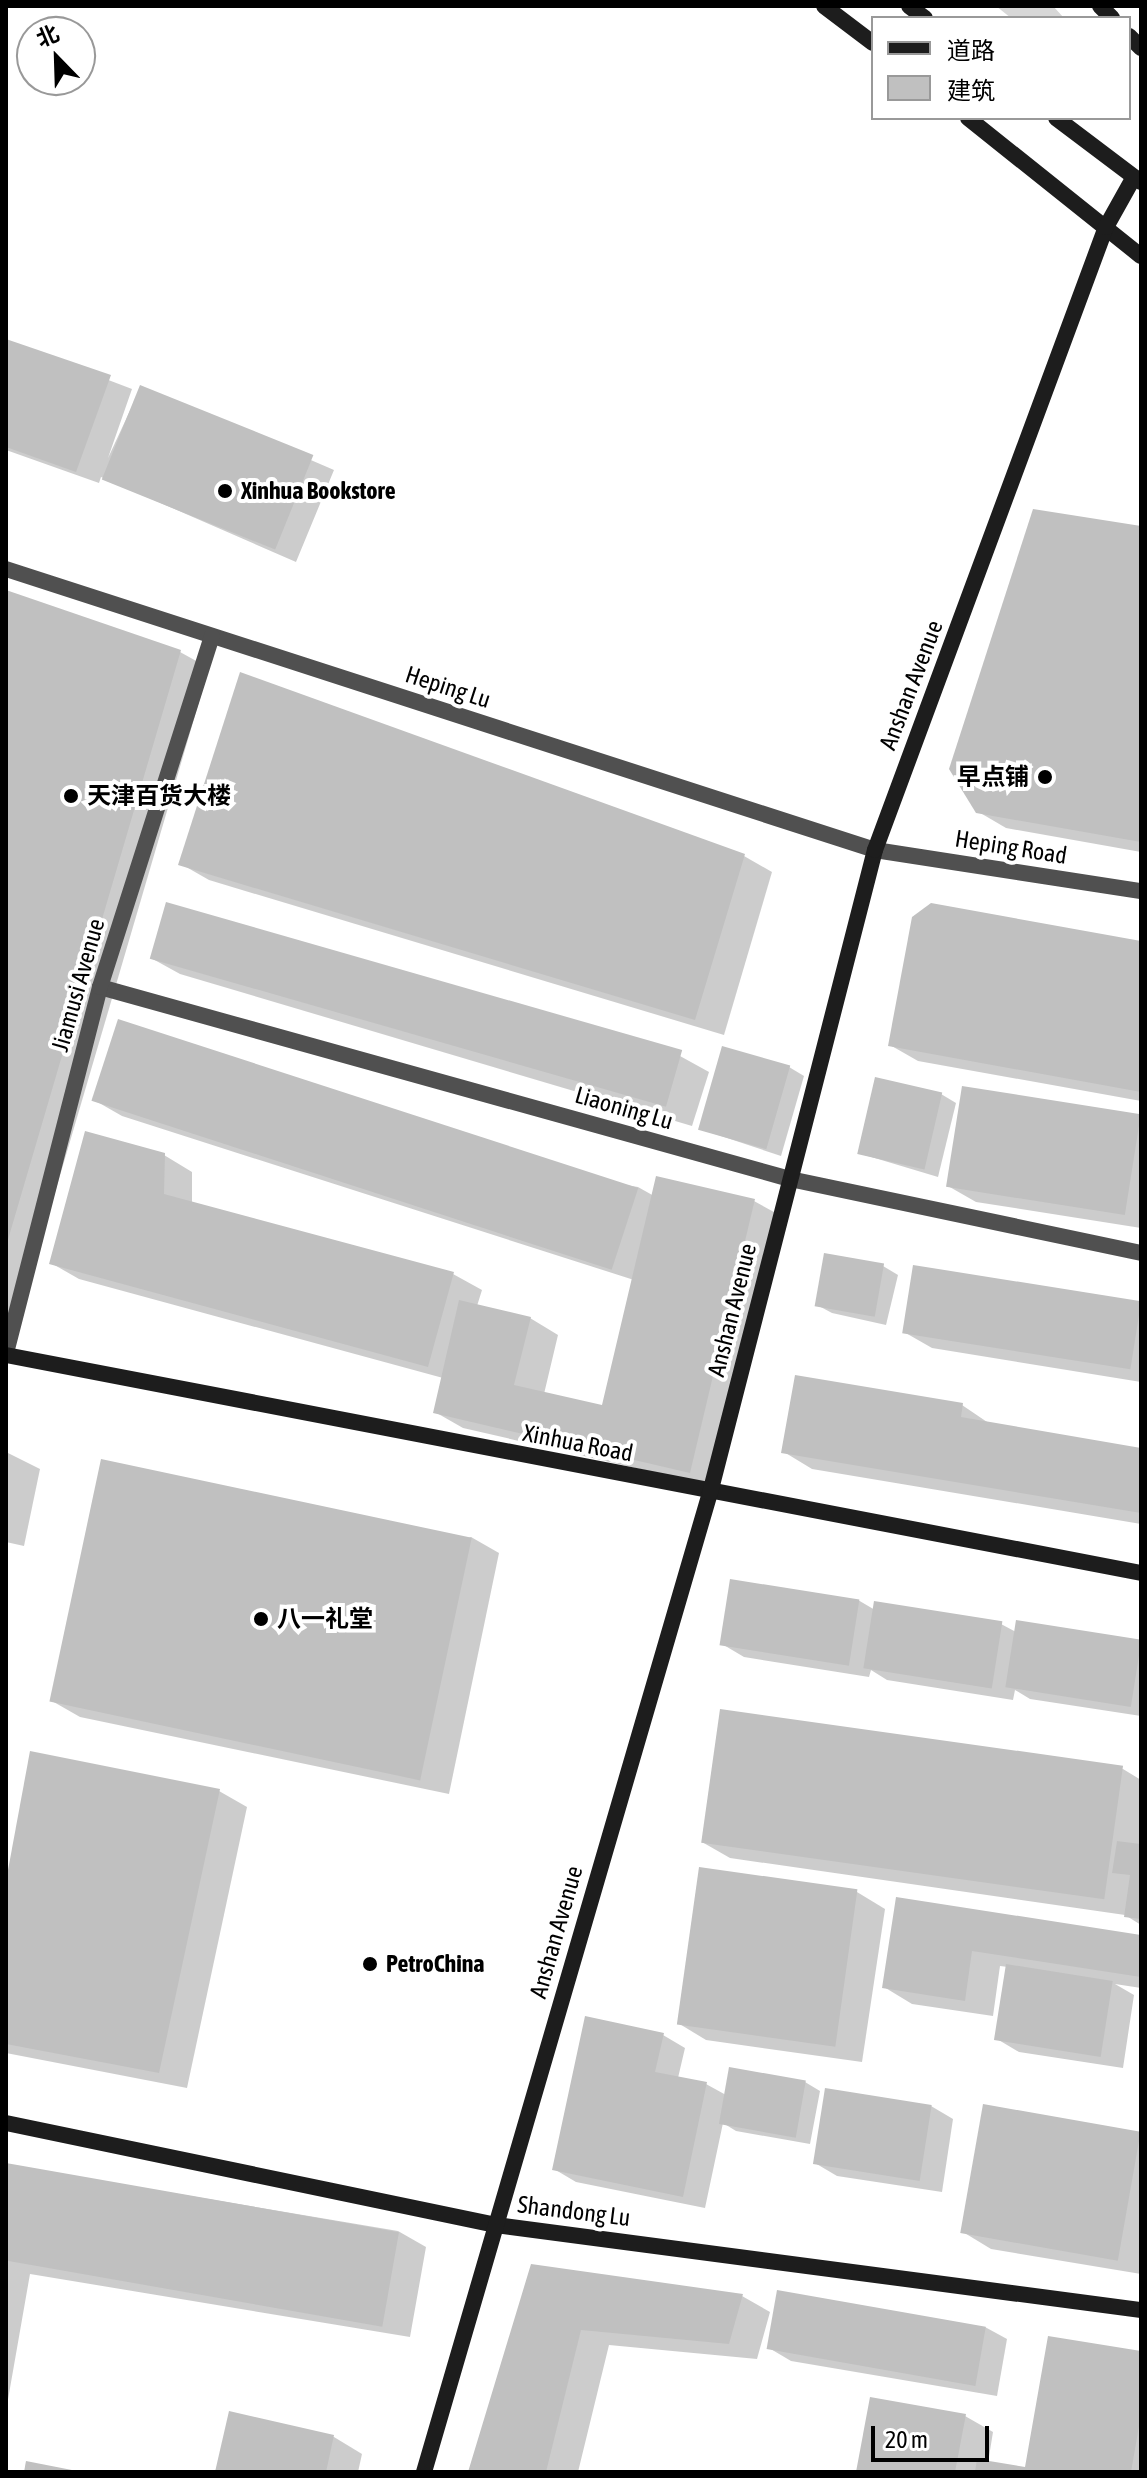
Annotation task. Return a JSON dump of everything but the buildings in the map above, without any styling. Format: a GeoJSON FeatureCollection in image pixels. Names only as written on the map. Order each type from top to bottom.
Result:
{"type":"FeatureCollection","features":[{"type":"Feature","properties":{"kind":"main road"},"geometry":{"type":"LineString","coordinates":[[824,6],[871,41]]}},
{"type":"Feature","properties":{"kind":"main road"},"geometry":{"type":"LineString","coordinates":[[971,120],[1141,256]]}},
{"type":"Feature","properties":{"kind":"main road"},"geometry":{"type":"LineString","coordinates":[[1059,120],[1138,180]]}},
{"type":"Feature","properties":{"kind":"main road","name":"Anshan Avenue"},"geometry":{"type":"LineString","coordinates":[[424,2472],[710,1493],[875,850],[1106,227],[1138,180]]}},
{"type":"Feature","properties":{"kind":"main road","name":"Xinhua Road"},"geometry":{"type":"LineString","coordinates":[[6,1354],[710,1493],[1141,1573]]}},
{"type":"Feature","properties":{"kind":"main road","name":"Shandong Lu"},"geometry":{"type":"LineString","coordinates":[[6,2123],[496,2225],[1141,2310]]}},
{"type":"Feature","properties":{"kind":"street","name":"Heping Lu"},"geometry":{"type":"LineString","coordinates":[[6,569],[875,850]]}},
{"type":"Feature","properties":{"kind":"street","name":"Jiamusi Avenue"},"geometry":{"type":"LineString","coordinates":[[6,1354],[100,987],[212,636]]}},
{"type":"Feature","properties":{"kind":"street","name":"Heping Road"},"geometry":{"type":"LineString","coordinates":[[875,850],[1141,891]]}},
{"type":"Feature","properties":{"kind":"street","name":"Liaoning Lu"},"geometry":{"type":"LineString","coordinates":[[100,987],[790,1179],[1141,1253]]}},
{"type":"Feature","properties":{"kind":"shaded area"},"geometry":{"type":"Polygon","coordinates":[[[996,6],[1053,6],[1062,16],[1008,16],[996,6]]]}},
{"type":"Feature","properties":{"kind":"place","name":"Xinhua Bookstore"},"geometry":{"type":"Point","coordinates":[225,491]}},
{"type":"Feature","properties":{"kind":"place","name":"早点铺"},"geometry":{"type":"Point","coordinates":[1045,777]}},
{"type":"Feature","properties":{"kind":"place","name":"天津百货大楼"},"geometry":{"type":"Point","coordinates":[71,796]}},
{"type":"Feature","properties":{"kind":"place","name":"八一礼堂"},"geometry":{"type":"Point","coordinates":[261,1619]}},
{"type":"Feature","properties":{"kind":"place","name":"PetroChina"},"geometry":{"type":"Point","coordinates":[370,1964]}}]}
